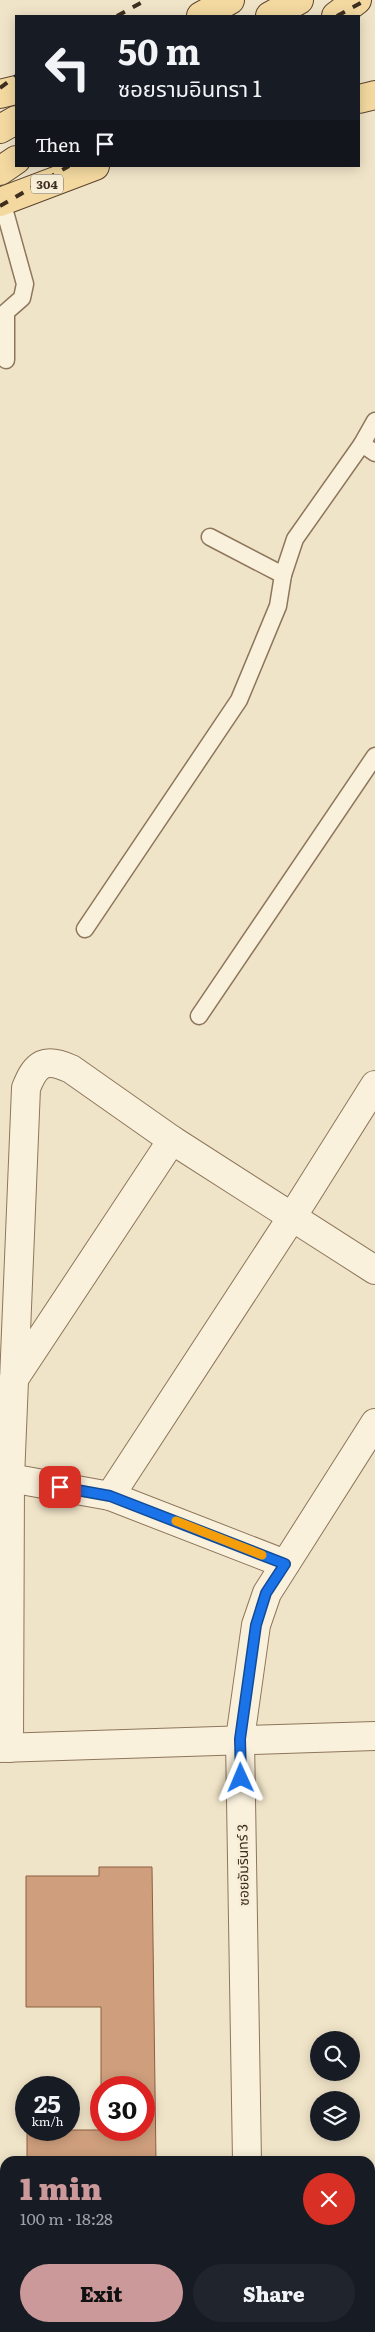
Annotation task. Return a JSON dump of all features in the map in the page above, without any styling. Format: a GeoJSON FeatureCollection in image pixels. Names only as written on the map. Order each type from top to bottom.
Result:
{"type":"FeatureCollection","features":[{"type":"Feature","properties":{"kind":"main road"},"geometry":{"type":"LineString","coordinates":[[191,15],[206,0]]}},
{"type":"Feature","properties":{"kind":"main road"},"geometry":{"type":"LineString","coordinates":[[203,15],[230,0]]}},
{"type":"Feature","properties":{"kind":"main road"},"geometry":{"type":"LineString","coordinates":[[272,15],[299,0]]}},
{"type":"Feature","properties":{"kind":"main road"},"geometry":{"type":"LineString","coordinates":[[337,15],[358,0]]}},
{"type":"Feature","properties":{"kind":"main road"},"geometry":{"type":"LineString","coordinates":[[0,94],[15,90]]}},
{"type":"Feature","properties":{"kind":"main road"},"geometry":{"type":"LineString","coordinates":[[360,99],[375,96]]}},
{"type":"Feature","properties":{"kind":"main road"},"geometry":{"type":"LineString","coordinates":[[0,106],[15,112]]}},
{"type":"Feature","properties":{"kind":"main road"},"geometry":{"type":"LineString","coordinates":[[0,129],[15,121]]}},
{"type":"Feature","properties":{"kind":"main road","name":"304"},"geometry":{"type":"LineString","coordinates":[[0,171],[15,161]]}},
{"type":"Feature","properties":{"kind":"main road"},"geometry":{"type":"LineString","coordinates":[[7,199],[29,178],[31,167]]}},
{"type":"Feature","properties":{"kind":"main road","name":"304"},"geometry":{"type":"LineString","coordinates":[[7,199],[92,167]]}},
{"type":"Feature","properties":{"kind":"street"},"geometry":{"type":"LineString","coordinates":[[375,1270],[172,1140],[71,1069],[58,1063],[43,1063],[33,1071],[26,1088],[14,1379],[5,1478],[4,1748],[375,1736]]}},
{"type":"Feature","properties":{"kind":"street"},"geometry":{"type":"LineString","coordinates":[[110,1496],[292,1217],[375,1085]]}},
{"type":"Feature","properties":{"kind":"street"},"geometry":{"type":"LineString","coordinates":[[14,1379],[172,1140]]}},
{"type":"Feature","properties":{"kind":"street","name":"ซอยอัมรินทร์ 3"},"geometry":{"type":"LineString","coordinates":[[247,2156],[240,1739],[256,1625],[266,1593],[368,1449],[375,1423]]}},
{"type":"Feature","properties":{"kind":"street"},"geometry":{"type":"LineString","coordinates":[[5,1478],[110,1496],[285,1564]]}},
{"type":"Feature","properties":{"kind":"lane"},"geometry":{"type":"LineString","coordinates":[[6,360],[6,312],[22,298],[25,284],[7,199]]}},
{"type":"Feature","properties":{"kind":"lane"},"geometry":{"type":"LineString","coordinates":[[85,929],[239,700],[278,606],[282,575],[295,540],[369,448],[375,421]]}},
{"type":"Feature","properties":{"kind":"lane"},"geometry":{"type":"LineString","coordinates":[[210,538],[282,575]]}},
{"type":"Feature","properties":{"kind":"lane"},"geometry":{"type":"LineString","coordinates":[[199,1016],[375,756]]}},
{"type":"Feature","properties":{"kind":"building"},"geometry":{"type":"Polygon","coordinates":[[[99,1867],[152,1867],[155,2076],[101,2076],[101,2007],[26,2007],[26,1876],[99,1876],[99,1867]]]}},
{"type":"Feature","properties":{"kind":"building"},"geometry":{"type":"Polygon","coordinates":[[[155,2088],[156,2156],[27,2156],[27,2141],[80,2141],[80,2130],[90,2130],[90,2141],[155,2141],[155,2088]]]}},
{"type":"Feature","properties":{"kind":"railway"},"geometry":{"type":"LineString","coordinates":[[119,15],[146,0]]}},
{"type":"Feature","properties":{"kind":"railway"},"geometry":{"type":"LineString","coordinates":[[339,15],[366,0]]}},
{"type":"Feature","properties":{"kind":"railway"},"geometry":{"type":"LineString","coordinates":[[0,88],[15,77]]}},
{"type":"Feature","properties":{"kind":"railway"},"geometry":{"type":"LineString","coordinates":[[0,206],[67,167]]}},
{"type":"Feature","properties":{"kind":"slow traffic"},"geometry":{"type":"LineString","coordinates":[[176,1521],[262,1555]]}},
{"type":"Feature","properties":{"kind":"route"},"geometry":{"type":"LineString","coordinates":[[60,1487],[110,1496],[285,1564],[266,1593],[256,1625],[242,1718],[240,1739],[241,1778]]}}]}
